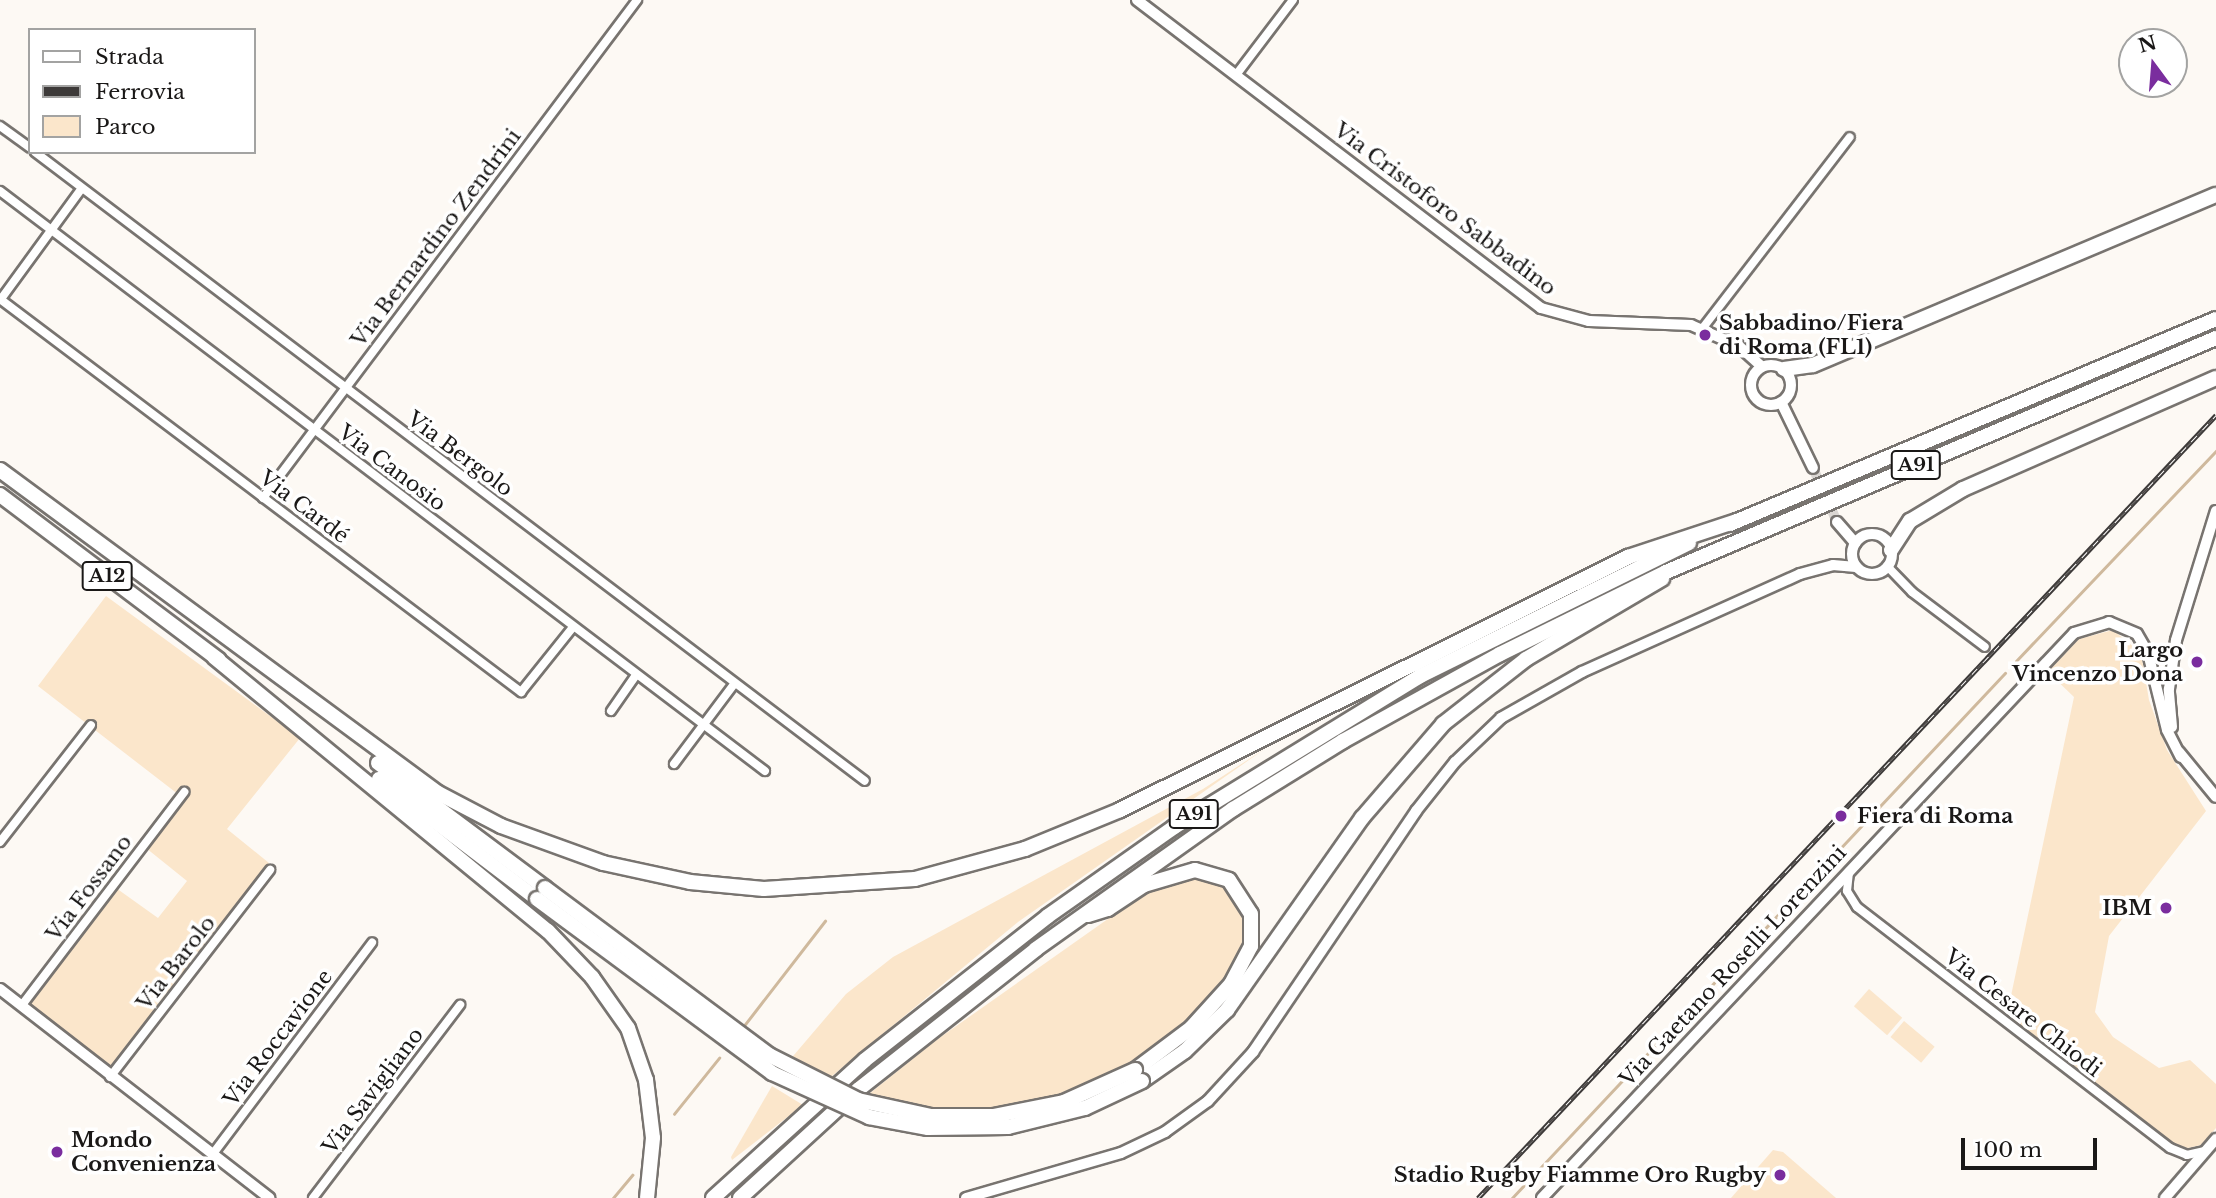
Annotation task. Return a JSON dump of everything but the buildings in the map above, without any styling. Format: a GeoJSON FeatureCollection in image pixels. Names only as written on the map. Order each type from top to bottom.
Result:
{"type":"FeatureCollection","features":[{"type":"Feature","properties":{"kind":"highway"},"geometry":{"type":"LineString","coordinates":[[1784,369],[1813,365],[2216,195]]}},
{"type":"Feature","properties":{"kind":"highway","name":"A91"},"geometry":{"type":"LineString","coordinates":[[713,1198],[865,1060],[1048,916],[1174,827],[1420,676],[1737,521],[2216,319]]}},
{"type":"Feature","properties":{"kind":"highway","name":"A91"},"geometry":{"type":"LineString","coordinates":[[740,1198],[859,1088],[1080,916],[1343,741],[1500,654],[1666,572],[2216,338]]}},
{"type":"Feature","properties":{"kind":"highway"},"geometry":{"type":"LineString","coordinates":[[1892,550],[1910,521],[1970,484],[2216,378]]}},
{"type":"Feature","properties":{"kind":"highway","name":"A12"},"geometry":{"type":"LineString","coordinates":[[0,470],[224,640]]}},
{"type":"Feature","properties":{"kind":"highway","name":"A12"},"geometry":{"type":"LineString","coordinates":[[0,495],[214,657]]}},
{"type":"Feature","properties":{"kind":"highway"},"geometry":{"type":"LineString","coordinates":[[224,640],[438,793],[523,835],[667,878],[751,888],[840,888],[952,871],[1061,835],[1628,557],[1737,521]]}},
{"type":"Feature","properties":{"kind":"highway"},"geometry":{"type":"LineString","coordinates":[[214,657],[768,1055],[858,1100],[931,1116],[993,1116],[1065,1102],[1139,1075],[1185,1051],[1227,1010],[1363,818],[1444,724],[1526,659],[1643,595],[1666,572]]}},
{"type":"Feature","properties":{"kind":"highway"},"geometry":{"type":"LineString","coordinates":[[224,640],[541,893]]}},
{"type":"Feature","properties":{"kind":"highway"},"geometry":{"type":"LineString","coordinates":[[214,657],[548,931],[592,977],[628,1028],[646,1080],[653,1138],[647,1198]]}},
{"type":"Feature","properties":{"kind":"highway"},"geometry":{"type":"LineString","coordinates":[[1080,916],[1108,909],[1144,885],[1188,871],[1229,880],[1248,906],[1252,938],[1237,976],[1191,1028],[1139,1075]]}},
{"type":"Feature","properties":{"kind":"street","name":"Via Bernardino Zendrini"},"geometry":{"type":"LineString","coordinates":[[263,498],[637,0]]}},
{"type":"Feature","properties":{"kind":"street","name":"Via Cristoforo Sabbadino"},"geometry":{"type":"LineString","coordinates":[[1137,0],[1541,308],[1575,319],[1702,329],[1739,346],[1762,366]]}},
{"type":"Feature","properties":{"kind":"street"},"geometry":{"type":"LineString","coordinates":[[1236,75],[1293,0]]}},
{"type":"Feature","properties":{"kind":"street"},"geometry":{"type":"LineString","coordinates":[[0,126],[28,147]]}},
{"type":"Feature","properties":{"kind":"street"},"geometry":{"type":"LineString","coordinates":[[1702,329],[1850,137]]}},
{"type":"Feature","properties":{"kind":"street","name":"Via Bergolo"},"geometry":{"type":"LineString","coordinates":[[38,154],[864,781]]}},
{"type":"Feature","properties":{"kind":"street"},"geometry":{"type":"LineString","coordinates":[[0,299],[82,188]]}},
{"type":"Feature","properties":{"kind":"street","name":"Via Canosio"},"geometry":{"type":"LineString","coordinates":[[0,191],[765,771]]}},
{"type":"Feature","properties":{"kind":"street","name":"Via Cardé"},"geometry":{"type":"LineString","coordinates":[[0,299],[520,692],[573,627]]}},
{"type":"Feature","properties":{"kind":"street"},"geometry":{"type":"LineString","coordinates":[[1762,366],[1784,369],[1792,386],[1782,402],[1769,405],[1754,394],[1751,382],[1762,366]]}},
{"type":"Feature","properties":{"kind":"street"},"geometry":{"type":"LineString","coordinates":[[1782,402],[1813,468]]}},
{"type":"Feature","properties":{"kind":"street"},"geometry":{"type":"LineString","coordinates":[[2216,511],[2189,588],[2170,673],[2170,715],[2181,757],[2216,797]]}},
{"type":"Feature","properties":{"kind":"street"},"geometry":{"type":"LineString","coordinates":[[1837,522],[1854,542],[1856,567]]}},
{"type":"Feature","properties":{"kind":"street"},"geometry":{"type":"LineString","coordinates":[[1854,542],[1872,533],[1885,538],[1892,550],[1887,566]]}},
{"type":"Feature","properties":{"kind":"street"},"geometry":{"type":"LineString","coordinates":[[966,1198],[1121,1153],[1166,1132],[1208,1101],[1253,1052],[1416,811],[1463,753],[1502,718],[1564,681],[1800,573],[1829,566],[1856,567],[1868,573],[1887,566]]}},
{"type":"Feature","properties":{"kind":"street"},"geometry":{"type":"LineString","coordinates":[[1887,566],[1912,592],[1985,646]]}},
{"type":"Feature","properties":{"kind":"street","name":"Via Gaetano Roselli Lorenzini"},"geometry":{"type":"LineString","coordinates":[[1542,1198],[2062,643],[2092,624],[2116,623],[2143,641],[2167,730],[2181,757]]}},
{"type":"Feature","properties":{"kind":"street"},"geometry":{"type":"LineString","coordinates":[[611,711],[636,675]]}},
{"type":"Feature","properties":{"kind":"street"},"geometry":{"type":"LineString","coordinates":[[674,764],[734,684]]}},
{"type":"Feature","properties":{"kind":"street"},"geometry":{"type":"LineString","coordinates":[[0,842],[91,725]]}},
{"type":"Feature","properties":{"kind":"street","name":"Via Fossano"},"geometry":{"type":"LineString","coordinates":[[22,1005],[184,792]]}},
{"type":"Feature","properties":{"kind":"street","name":"Via Barolo"},"geometry":{"type":"LineString","coordinates":[[110,1077],[270,870]]}},
{"type":"Feature","properties":{"kind":"street","name":"Via Cesare Chiodi"},"geometry":{"type":"LineString","coordinates":[[1850,870],[1847,891],[1857,907],[2173,1150],[2190,1155],[2207,1150]]}},
{"type":"Feature","properties":{"kind":"street","name":"Via Roccavione"},"geometry":{"type":"LineString","coordinates":[[212,1155],[372,943]]}},
{"type":"Feature","properties":{"kind":"street"},"geometry":{"type":"LineString","coordinates":[[0,989],[110,1077],[270,1198]]}},
{"type":"Feature","properties":{"kind":"street","name":"Via Savigliano"},"geometry":{"type":"LineString","coordinates":[[313,1198],[460,1004]]}},
{"type":"Feature","properties":{"kind":"street"},"geometry":{"type":"LineString","coordinates":[[2165,1198],[2216,1139]]}},
{"type":"Feature","properties":{"kind":"green space"},"geometry":{"type":"Polygon","coordinates":[[[106,596],[300,738],[227,829],[269,863],[113,1069],[28,1003],[116,888],[158,918],[187,881],[146,848],[183,798],[38,686],[106,596]]]}},
{"type":"Feature","properties":{"kind":"green space"},"geometry":{"type":"Polygon","coordinates":[[[2113,630],[2141,653],[2149,700],[2167,750],[2206,811],[2109,936],[2095,1012],[2113,1037],[2159,1068],[2190,1060],[2216,1084],[2216,1128],[2201,1145],[2188,1148],[2178,1147],[2013,1021],[2008,1010],[2074,697],[2048,672],[2079,639],[2113,630]]]}},
{"type":"Feature","properties":{"kind":"green space"},"geometry":{"type":"Polygon","coordinates":[[[1266,748],[1018,922],[826,1081],[788,1062],[846,994],[893,957],[1203,789],[1266,748]]]}},
{"type":"Feature","properties":{"kind":"green space"},"geometry":{"type":"Polygon","coordinates":[[[1207,878],[1235,894],[1247,923],[1245,945],[1228,980],[1198,1014],[1120,1073],[1057,1100],[1000,1112],[925,1111],[864,1098],[935,1041],[1139,897],[1181,879],[1207,878]]]}},
{"type":"Feature","properties":{"kind":"green space"},"geometry":{"type":"Polygon","coordinates":[[[1869,989],[1902,1018],[1887,1035],[1854,1006],[1869,989]]]}},
{"type":"Feature","properties":{"kind":"green space"},"geometry":{"type":"Polygon","coordinates":[[[1904,1021],[1935,1047],[1921,1063],[1891,1037],[1904,1021]]]}},
{"type":"Feature","properties":{"kind":"green space"},"geometry":{"type":"Polygon","coordinates":[[[772,1086],[803,1105],[732,1160],[731,1157],[772,1086]]]}},
{"type":"Feature","properties":{"kind":"green space","name":"Stadio Rugby Fiamme Oro Rugby"},"geometry":{"type":"Polygon","coordinates":[[[1773,1150],[1783,1152],[1836,1198],[1731,1198],[1773,1150]]]}},
{"type":"Feature","properties":{"kind":"waterway"},"geometry":{"type":"LineString","coordinates":[[2016,661],[2216,451]]}},
{"type":"Feature","properties":{"kind":"waterway"},"geometry":{"type":"LineString","coordinates":[[1512,1198],[2005,673]]}},
{"type":"Feature","properties":{"kind":"waterway"},"geometry":{"type":"LineString","coordinates":[[743,1027],[825,921]]}},
{"type":"Feature","properties":{"kind":"waterway"},"geometry":{"type":"LineString","coordinates":[[674,1114],[719,1058]]}},
{"type":"Feature","properties":{"kind":"waterway"},"geometry":{"type":"LineString","coordinates":[[613,1198],[632,1175]]}},
{"type":"Feature","properties":{"kind":"tunnel"},"geometry":{"type":"LineString","coordinates":[[1813,468],[1837,522]]}},
{"type":"Feature","properties":{"kind":"railway"},"geometry":{"type":"LineString","coordinates":[[1478,1198],[2216,415]]}},
{"type":"Feature","properties":{"kind":"place","name":"Sabbadino/Fiera di Roma (FL1)"},"geometry":{"type":"Point","coordinates":[1705,335]}},
{"type":"Feature","properties":{"kind":"place","name":"Largo Vincenzo Dona"},"geometry":{"type":"Point","coordinates":[2197,662]}},
{"type":"Feature","properties":{"kind":"place","name":"Fiera di Roma"},"geometry":{"type":"Point","coordinates":[1841,816]}},
{"type":"Feature","properties":{"kind":"place","name":"IBM"},"geometry":{"type":"Point","coordinates":[2166,908]}},
{"type":"Feature","properties":{"kind":"place","name":"Mondo Convenienza"},"geometry":{"type":"Point","coordinates":[57,1152]}},
{"type":"Feature","properties":{"kind":"place","name":"Stadio Rugby Fiamme Oro Rugby"},"geometry":{"type":"Point","coordinates":[1780,1175]}}]}
